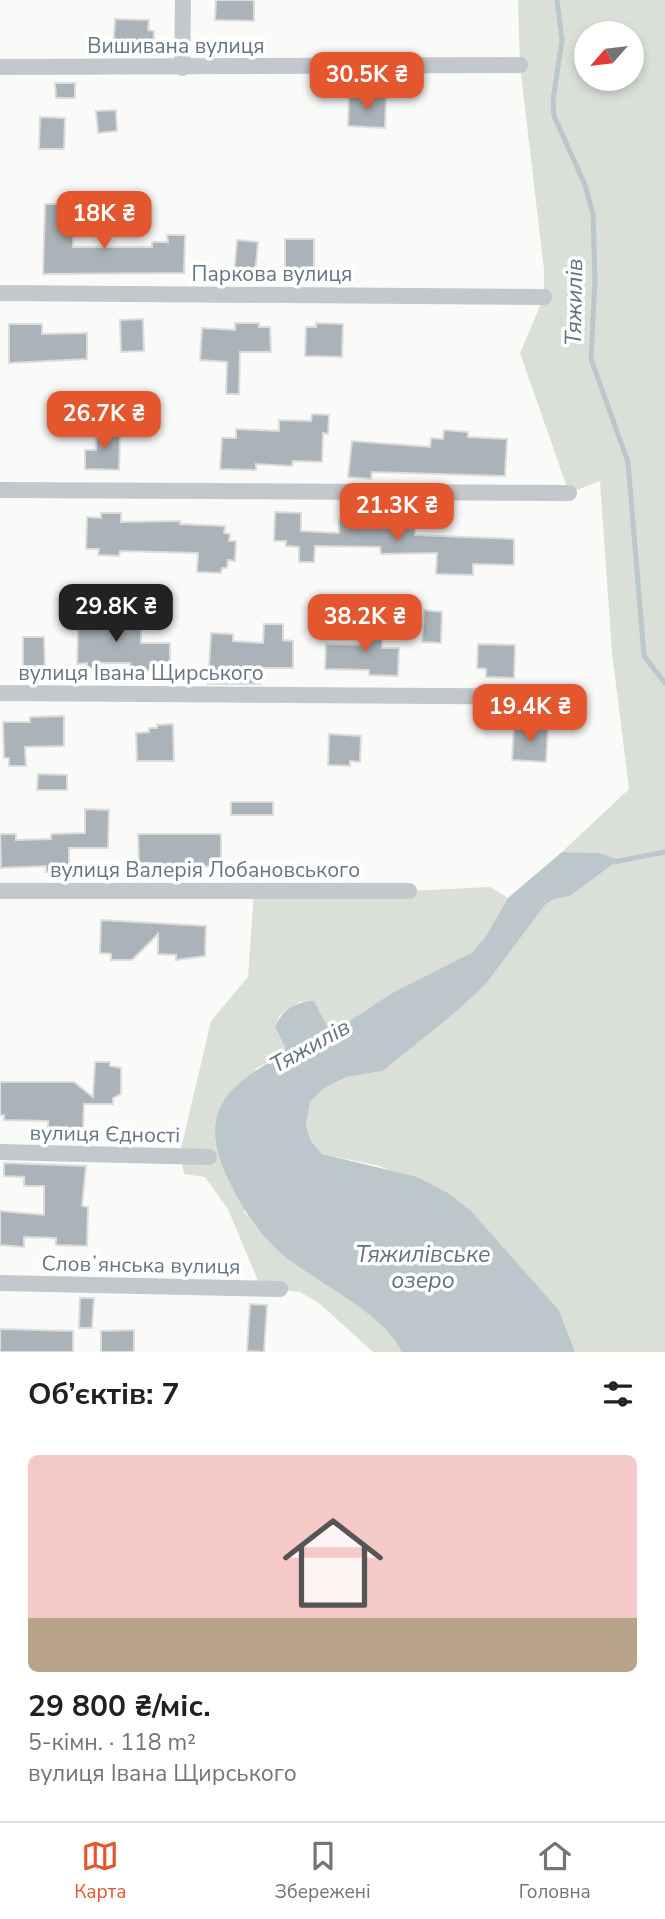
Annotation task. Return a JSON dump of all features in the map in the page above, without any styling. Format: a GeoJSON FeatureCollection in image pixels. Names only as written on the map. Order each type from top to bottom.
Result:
{"type":"FeatureCollection","features":[{"type":"Feature","properties":{"kind":"street"},"geometry":{"type":"LineString","coordinates":[[182,68],[183,0]]}},
{"type":"Feature","properties":{"kind":"street","name":"Вишивана вулиця"},"geometry":{"type":"LineString","coordinates":[[0,67],[520,65]]}},
{"type":"Feature","properties":{"kind":"street","name":"Паркова вулиця"},"geometry":{"type":"LineString","coordinates":[[0,293],[544,297]]}},
{"type":"Feature","properties":{"kind":"street"},"geometry":{"type":"LineString","coordinates":[[0,491],[569,493]]}},
{"type":"Feature","properties":{"kind":"street","name":"вулиця Івана Щирського"},"geometry":{"type":"LineString","coordinates":[[0,693],[576,697]]}},
{"type":"Feature","properties":{"kind":"street","name":"вулиця Валерія Лобановського"},"geometry":{"type":"LineString","coordinates":[[0,891],[409,891]]}},
{"type":"Feature","properties":{"kind":"street","name":"вулиця Єдності"},"geometry":{"type":"LineString","coordinates":[[0,1152],[209,1157]]}},
{"type":"Feature","properties":{"kind":"street","name":"Словʼянська вулиця"},"geometry":{"type":"LineString","coordinates":[[0,1283],[281,1289]]}},
{"type":"Feature","properties":{"kind":"shaded area"},"geometry":{"type":"Polygon","coordinates":[[[518,0],[665,0],[665,1352],[575,1352],[559,1310],[472,1212],[380,1166],[322,1154],[311,1141],[306,1126],[310,1102],[323,1089],[346,1077],[383,1071],[486,984],[545,905],[554,899],[570,896],[618,861],[599,853],[562,852],[629,789],[612,652],[600,481],[569,493],[520,353],[544,297],[544,270],[520,65],[518,0]]]}},
{"type":"Feature","properties":{"kind":"shaded area"},"geometry":{"type":"Polygon","coordinates":[[[490,887],[508,898],[484,939],[471,953],[392,993],[336,1030],[328,1028],[301,1001],[279,1016],[275,1027],[285,1047],[284,1054],[255,1069],[244,1211],[276,1249],[378,1322],[392,1336],[402,1352],[373,1352],[320,1304],[300,1292],[261,1288],[228,1209],[205,1177],[184,1174],[180,1153],[211,1021],[248,977],[254,891],[409,891],[490,887]]]}},
{"type":"Feature","properties":{"kind":"water","name":"Тяжилівське озеро"},"geometry":{"type":"Polygon","coordinates":[[[562,852],[599,853],[619,860],[570,896],[554,899],[545,905],[486,984],[383,1071],[346,1077],[323,1089],[310,1102],[306,1126],[311,1141],[322,1154],[417,1177],[448,1193],[472,1212],[559,1310],[575,1352],[402,1352],[392,1336],[378,1322],[275,1248],[249,1217],[220,1159],[216,1121],[221,1105],[245,1078],[284,1054],[285,1047],[275,1027],[281,1016],[290,1008],[314,1001],[328,1028],[336,1030],[392,993],[471,953],[484,939],[508,898],[562,852]]]}},
{"type":"Feature","properties":{"kind":"building"},"geometry":{"type":"Polygon","coordinates":[[[216,0],[254,0],[254,21],[215,20],[216,0]]]}},
{"type":"Feature","properties":{"kind":"building"},"geometry":{"type":"Polygon","coordinates":[[[115,19],[149,20],[148,30],[154,31],[153,53],[113,52],[115,19]]]}},
{"type":"Feature","properties":{"kind":"building"},"geometry":{"type":"Polygon","coordinates":[[[55,83],[75,83],[75,98],[56,98],[55,83]]]}},
{"type":"Feature","properties":{"kind":"building"},"geometry":{"type":"Polygon","coordinates":[[[349,95],[386,97],[385,128],[348,126],[349,95]]]}},
{"type":"Feature","properties":{"kind":"building"},"geometry":{"type":"Polygon","coordinates":[[[116,110],[117,131],[98,133],[96,111],[116,110]]]}},
{"type":"Feature","properties":{"kind":"building"},"geometry":{"type":"Polygon","coordinates":[[[40,117],[65,118],[64,149],[39,149],[40,117]]]}},
{"type":"Feature","properties":{"kind":"building"},"geometry":{"type":"Polygon","coordinates":[[[45,204],[73,204],[73,247],[152,247],[152,242],[168,242],[167,235],[185,235],[184,273],[43,274],[45,204]]]}},
{"type":"Feature","properties":{"kind":"building"},"geometry":{"type":"Polygon","coordinates":[[[285,239],[314,239],[314,269],[285,270],[285,239]]]}},
{"type":"Feature","properties":{"kind":"building"},"geometry":{"type":"Polygon","coordinates":[[[237,240],[258,242],[255,276],[234,274],[237,240]]]}},
{"type":"Feature","properties":{"kind":"building"},"geometry":{"type":"Polygon","coordinates":[[[143,319],[144,351],[121,352],[120,320],[143,319]]]}},
{"type":"Feature","properties":{"kind":"building"},"geometry":{"type":"Polygon","coordinates":[[[235,323],[259,323],[259,327],[270,327],[271,352],[240,352],[239,394],[226,394],[227,362],[200,360],[202,328],[235,330],[235,323]]]}},
{"type":"Feature","properties":{"kind":"building"},"geometry":{"type":"Polygon","coordinates":[[[316,323],[343,324],[342,357],[305,356],[306,327],[316,327],[316,323]]]}},
{"type":"Feature","properties":{"kind":"building"},"geometry":{"type":"Polygon","coordinates":[[[9,324],[42,324],[42,334],[87,333],[87,359],[9,363],[9,324]]]}},
{"type":"Feature","properties":{"kind":"building"},"geometry":{"type":"Polygon","coordinates":[[[312,414],[329,415],[328,434],[323,433],[322,462],[293,461],[292,466],[256,464],[256,470],[220,469],[222,438],[236,438],[236,429],[279,431],[279,420],[311,421],[312,414]]]}},
{"type":"Feature","properties":{"kind":"building"},"geometry":{"type":"Polygon","coordinates":[[[97,427],[112,428],[112,434],[120,434],[119,470],[85,469],[85,450],[96,450],[97,427]]]}},
{"type":"Feature","properties":{"kind":"building"},"geometry":{"type":"Polygon","coordinates":[[[444,430],[468,432],[468,437],[507,439],[505,476],[372,472],[371,479],[348,477],[352,441],[430,447],[431,438],[443,439],[444,430]]]}},
{"type":"Feature","properties":{"kind":"building"},"geometry":{"type":"Polygon","coordinates":[[[275,512],[301,513],[301,531],[339,533],[339,519],[367,519],[366,526],[415,525],[415,535],[514,539],[514,565],[473,564],[473,575],[436,574],[437,553],[381,554],[380,547],[315,546],[314,562],[299,562],[299,547],[286,546],[286,541],[274,541],[275,512]]]}},
{"type":"Feature","properties":{"kind":"building"},"geometry":{"type":"Polygon","coordinates":[[[101,513],[121,513],[121,522],[180,521],[180,524],[225,526],[224,533],[230,534],[229,541],[236,541],[235,561],[228,560],[227,568],[222,568],[221,573],[197,572],[198,553],[120,551],[119,556],[98,555],[99,549],[86,549],[87,517],[101,518],[101,513]]]}},
{"type":"Feature","properties":{"kind":"building"},"geometry":{"type":"Polygon","coordinates":[[[79,600],[100,600],[99,627],[141,629],[141,643],[170,643],[170,671],[130,670],[130,663],[100,663],[101,668],[87,668],[87,663],[77,664],[79,600]]]}},
{"type":"Feature","properties":{"kind":"building"},"geometry":{"type":"Polygon","coordinates":[[[424,610],[442,612],[441,643],[422,642],[424,610]]]}},
{"type":"Feature","properties":{"kind":"building"},"geometry":{"type":"Polygon","coordinates":[[[370,615],[383,615],[382,648],[399,648],[398,676],[369,675],[369,670],[325,669],[326,644],[369,645],[370,615]]]}},
{"type":"Feature","properties":{"kind":"building"},"geometry":{"type":"Polygon","coordinates":[[[264,624],[283,624],[283,640],[293,641],[293,668],[260,668],[260,684],[208,684],[211,633],[233,634],[233,641],[263,643],[264,624]]]}},
{"type":"Feature","properties":{"kind":"building"},"geometry":{"type":"Polygon","coordinates":[[[23,637],[44,637],[45,666],[23,666],[23,637]]]}},
{"type":"Feature","properties":{"kind":"building"},"geometry":{"type":"Polygon","coordinates":[[[478,644],[515,645],[514,678],[486,677],[486,669],[477,668],[478,644]]]}},
{"type":"Feature","properties":{"kind":"building"},"geometry":{"type":"Polygon","coordinates":[[[64,716],[64,746],[25,747],[26,766],[9,766],[9,758],[4,758],[3,722],[30,722],[30,717],[64,716]]]}},
{"type":"Feature","properties":{"kind":"building"},"geometry":{"type":"Polygon","coordinates":[[[173,724],[174,761],[137,761],[136,733],[149,732],[149,728],[157,728],[157,725],[173,724]]]}},
{"type":"Feature","properties":{"kind":"building"},"geometry":{"type":"Polygon","coordinates":[[[514,726],[548,728],[546,762],[512,760],[514,726]]]}},
{"type":"Feature","properties":{"kind":"building"},"geometry":{"type":"Polygon","coordinates":[[[329,734],[361,736],[360,762],[350,761],[350,766],[328,765],[329,734]]]}},
{"type":"Feature","properties":{"kind":"building"},"geometry":{"type":"Polygon","coordinates":[[[38,774],[67,775],[67,790],[37,790],[38,774]]]}},
{"type":"Feature","properties":{"kind":"building"},"geometry":{"type":"Polygon","coordinates":[[[231,802],[273,802],[273,815],[231,815],[231,802]]]}},
{"type":"Feature","properties":{"kind":"building"},"geometry":{"type":"Polygon","coordinates":[[[85,809],[109,810],[108,848],[69,848],[69,866],[59,866],[59,872],[46,872],[46,866],[1,868],[0,834],[16,834],[16,840],[51,839],[51,834],[85,833],[85,809]]]}},
{"type":"Feature","properties":{"kind":"building"},"geometry":{"type":"Polygon","coordinates":[[[138,834],[221,834],[221,866],[176,867],[176,872],[151,872],[151,863],[139,863],[138,834]]]}},
{"type":"Feature","properties":{"kind":"building"},"geometry":{"type":"Polygon","coordinates":[[[101,920],[206,926],[205,956],[176,960],[176,955],[158,954],[158,934],[132,960],[111,960],[111,954],[100,953],[101,920]]]}},
{"type":"Feature","properties":{"kind":"building"},"geometry":{"type":"Polygon","coordinates":[[[95,1062],[110,1062],[110,1066],[121,1068],[121,1094],[113,1098],[113,1104],[84,1104],[83,1129],[48,1128],[48,1121],[4,1120],[4,1115],[0,1115],[0,1082],[74,1082],[93,1097],[95,1062]]]}},
{"type":"Feature","properties":{"kind":"building"},"geometry":{"type":"Polygon","coordinates":[[[4,1163],[86,1166],[82,1206],[88,1207],[87,1246],[56,1245],[56,1238],[24,1237],[24,1247],[0,1245],[0,1211],[44,1215],[44,1186],[24,1186],[24,1177],[4,1176],[4,1163]]]}},
{"type":"Feature","properties":{"kind":"building"},"geometry":{"type":"Polygon","coordinates":[[[80,1298],[94,1298],[92,1328],[79,1328],[80,1298]]]}},
{"type":"Feature","properties":{"kind":"building"},"geometry":{"type":"Polygon","coordinates":[[[250,1304],[267,1305],[264,1352],[247,1351],[250,1304]]]}},
{"type":"Feature","properties":{"kind":"building"},"geometry":{"type":"Polygon","coordinates":[[[0,1329],[73,1331],[73,1352],[0,1352],[0,1329]]]}},
{"type":"Feature","properties":{"kind":"building"},"geometry":{"type":"Polygon","coordinates":[[[134,1330],[134,1352],[101,1352],[101,1331],[134,1330]]]}},
{"type":"Feature","properties":{"kind":"waterway","name":"Тяжилів"},"geometry":{"type":"LineString","coordinates":[[557,0],[562,40],[553,100],[554,116],[585,185],[593,214],[595,279],[591,359],[628,462],[644,656],[665,683]]}},
{"type":"Feature","properties":{"kind":"waterway","name":"Тяжилів"},"geometry":{"type":"LineString","coordinates":[[614,862],[665,852]]}}]}
